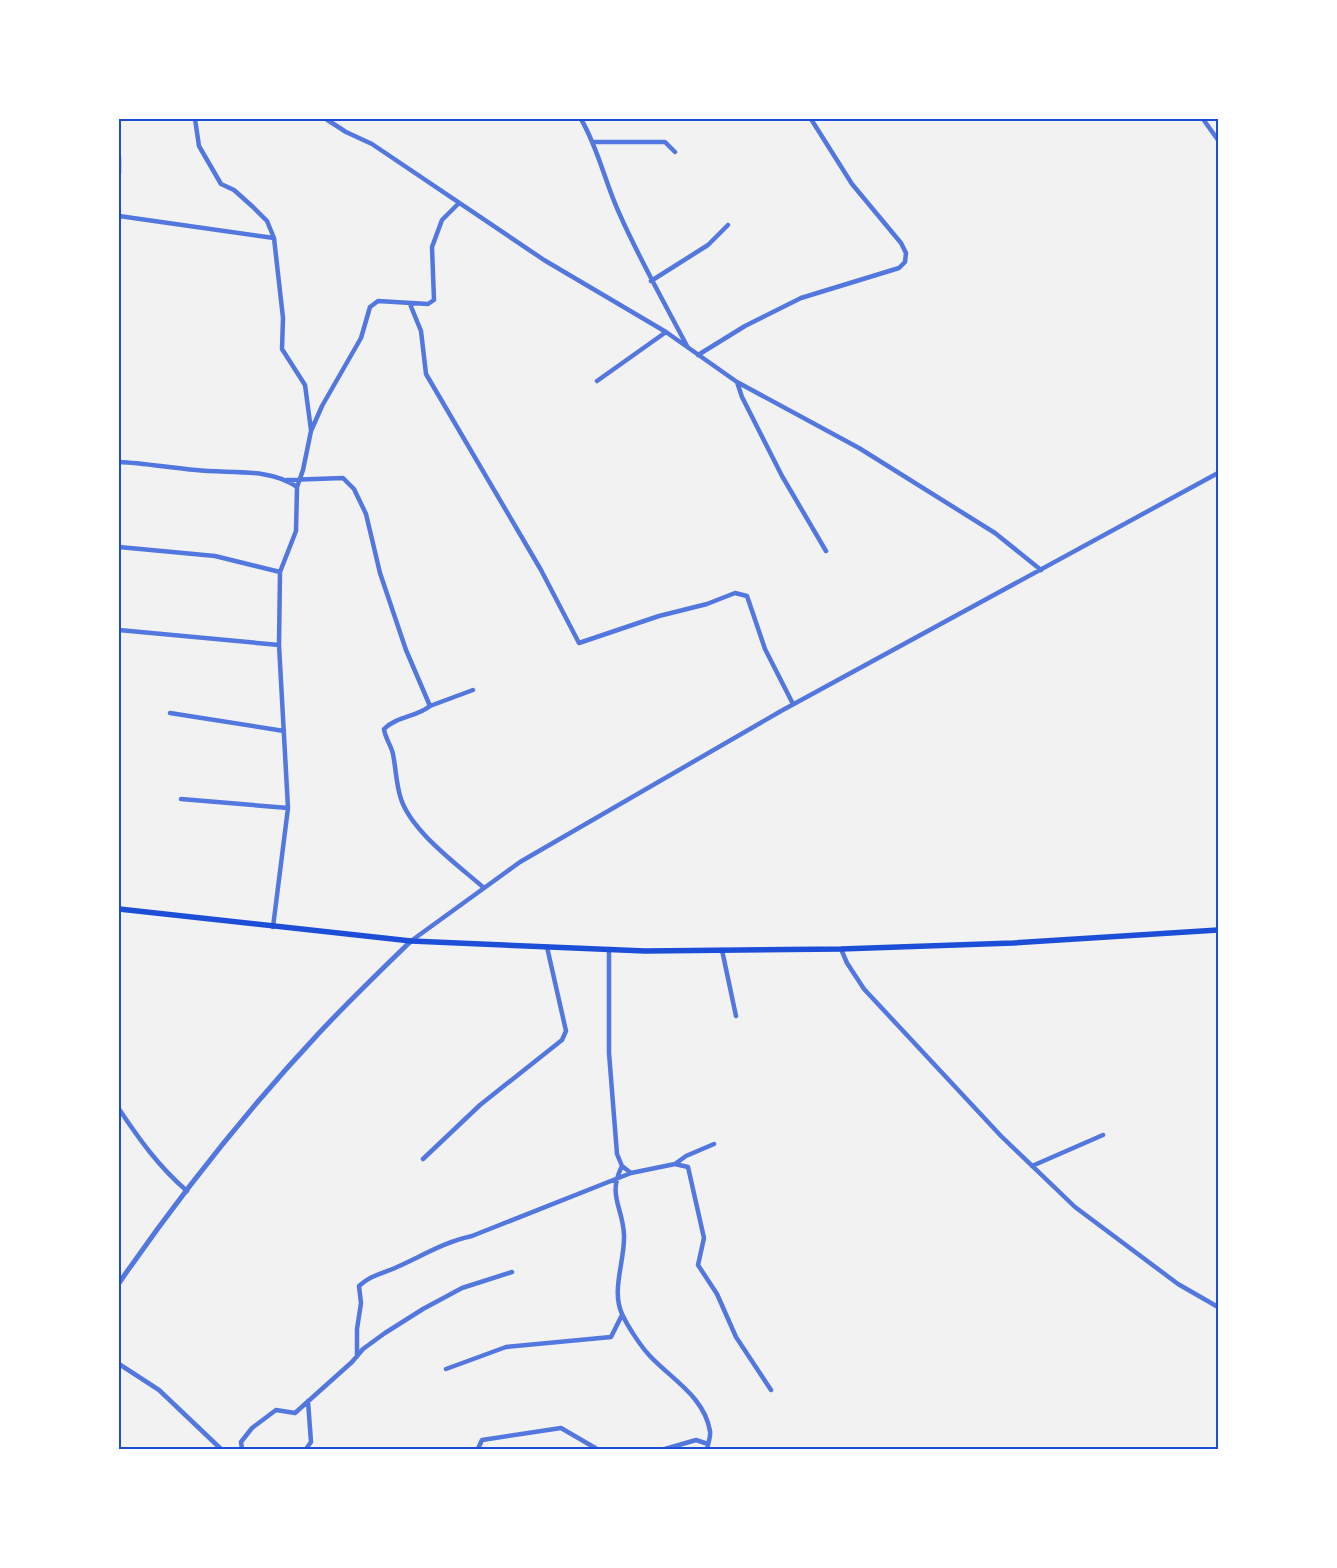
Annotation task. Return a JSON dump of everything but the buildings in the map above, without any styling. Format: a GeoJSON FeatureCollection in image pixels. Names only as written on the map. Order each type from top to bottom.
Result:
{"type":"FeatureCollection","features":[{"type":"Feature","properties":{"kind":"main road"},"geometry":{"type":"LineString","coordinates":[[119,909],[411,941],[609,949],[841,949],[1013,943],[1218,930]]}},
{"type":"Feature","properties":{"kind":"street"},"geometry":{"type":"LineString","coordinates":[[195,119],[199,146],[221,184],[234,190],[267,221],[274,238],[283,318],[282,349],[305,386],[311,431]]}},
{"type":"Feature","properties":{"kind":"street"},"geometry":{"type":"LineString","coordinates":[[326,119],[346,132],[372,144],[544,260],[666,332],[738,382],[858,448],[994,533],[1041,570]]}},
{"type":"Feature","properties":{"kind":"street"},"geometry":{"type":"LineString","coordinates":[[582,119],[595,142],[619,213],[651,281],[688,348]]}},
{"type":"Feature","properties":{"kind":"street"},"geometry":{"type":"LineString","coordinates":[[698,355],[745,326],[801,298],[899,268],[905,262],[906,253],[901,244],[852,184],[811,119]]}},
{"type":"Feature","properties":{"kind":"street"},"geometry":{"type":"LineString","coordinates":[[1203,119],[1218,140]]}},
{"type":"Feature","properties":{"kind":"street"},"geometry":{"type":"LineString","coordinates":[[595,142],[666,142],[675,152]]}},
{"type":"Feature","properties":{"kind":"street"},"geometry":{"type":"LineString","coordinates":[[119,157],[119,173]]}},
{"type":"Feature","properties":{"kind":"street"},"geometry":{"type":"LineString","coordinates":[[273,926],[288,808],[279,645],[280,572],[296,531],[297,487],[311,431],[322,406],[361,338],[370,307],[378,301],[428,304],[434,300],[432,247],[442,220],[459,202]]}},
{"type":"Feature","properties":{"kind":"street"},"geometry":{"type":"LineString","coordinates":[[119,216],[274,238]]}},
{"type":"Feature","properties":{"kind":"street"},"geometry":{"type":"LineString","coordinates":[[651,281],[708,245],[728,225]]}},
{"type":"Feature","properties":{"kind":"street"},"geometry":{"type":"LineString","coordinates":[[410,304],[420,331],[426,374],[542,570],[579,643],[660,616],[707,604],[735,593],[742,594],[747,596],[751,604],[765,649],[793,704]]}},
{"type":"Feature","properties":{"kind":"street"},"geometry":{"type":"LineString","coordinates":[[597,381],[666,332]]}},
{"type":"Feature","properties":{"kind":"street"},"geometry":{"type":"LineString","coordinates":[[738,382],[742,397],[782,476],[826,551]]}},
{"type":"Feature","properties":{"kind":"street"},"geometry":{"type":"LineString","coordinates":[[119,462],[197,471],[264,474],[287,480],[343,478],[354,489],[366,514],[380,573],[406,650],[430,706]]}},
{"type":"Feature","properties":{"kind":"street"},"geometry":{"type":"LineString","coordinates":[[119,1283],[150,1238],[262,1096],[321,1031],[411,941],[520,862],[793,704],[1218,473]]}},
{"type":"Feature","properties":{"kind":"street"},"geometry":{"type":"LineString","coordinates":[[287,480],[297,487]]}},
{"type":"Feature","properties":{"kind":"street"},"geometry":{"type":"LineString","coordinates":[[119,546],[215,556],[280,572]]}},
{"type":"Feature","properties":{"kind":"street"},"geometry":{"type":"LineString","coordinates":[[119,630],[279,645]]}},
{"type":"Feature","properties":{"kind":"street"},"geometry":{"type":"LineString","coordinates":[[473,690],[430,706],[424,711],[391,722],[384,729],[385,737],[392,752],[401,800],[412,820],[484,888]]}},
{"type":"Feature","properties":{"kind":"street"},"geometry":{"type":"LineString","coordinates":[[170,713],[284,731]]}},
{"type":"Feature","properties":{"kind":"street"},"geometry":{"type":"LineString","coordinates":[[181,799],[288,808]]}},
{"type":"Feature","properties":{"kind":"street"},"geometry":{"type":"LineString","coordinates":[[423,1159],[480,1105],[562,1040],[566,1030],[547,947]]}},
{"type":"Feature","properties":{"kind":"street"},"geometry":{"type":"LineString","coordinates":[[609,949],[609,1053],[617,1154],[622,1166],[631,1173]]}},
{"type":"Feature","properties":{"kind":"street"},"geometry":{"type":"LineString","coordinates":[[841,949],[847,963],[864,989],[1001,1136],[1074,1207],[1178,1284],[1218,1307]]}},
{"type":"Feature","properties":{"kind":"street"},"geometry":{"type":"LineString","coordinates":[[722,950],[736,1016]]}},
{"type":"Feature","properties":{"kind":"street"},"geometry":{"type":"LineString","coordinates":[[119,1109],[136,1135],[166,1172],[187,1191]]}},
{"type":"Feature","properties":{"kind":"street"},"geometry":{"type":"LineString","coordinates":[[1032,1166],[1103,1135]]}},
{"type":"Feature","properties":{"kind":"street"},"geometry":{"type":"LineString","coordinates":[[357,1356],[357,1329],[361,1303],[359,1286],[369,1277],[394,1268],[451,1241],[472,1236],[631,1173],[675,1164],[686,1156],[714,1144]]}},
{"type":"Feature","properties":{"kind":"street"},"geometry":{"type":"LineString","coordinates":[[675,1164],[688,1167],[697,1203],[704,1238],[698,1265],[717,1294],[736,1337],[771,1390]]}},
{"type":"Feature","properties":{"kind":"street"},"geometry":{"type":"LineString","coordinates":[[622,1166],[615,1180],[616,1205],[624,1234],[617,1296],[622,1314],[649,1355],[685,1388],[705,1413],[711,1433],[707,1447],[696,1440],[666,1449]]}},
{"type":"Feature","properties":{"kind":"street"},"geometry":{"type":"LineString","coordinates":[[242,1449],[241,1442],[252,1428],[276,1410],[295,1413],[357,1356],[362,1349],[423,1309],[462,1288],[512,1272]]}},
{"type":"Feature","properties":{"kind":"street"},"geometry":{"type":"LineString","coordinates":[[446,1369],[506,1347],[611,1337],[622,1314]]}},
{"type":"Feature","properties":{"kind":"street"},"geometry":{"type":"LineString","coordinates":[[119,1364],[160,1390],[221,1449]]}},
{"type":"Feature","properties":{"kind":"street"},"geometry":{"type":"LineString","coordinates":[[306,1449],[311,1442],[308,1401]]}},
{"type":"Feature","properties":{"kind":"street"},"geometry":{"type":"LineString","coordinates":[[478,1449],[482,1440],[561,1428],[597,1449]]}}]}
